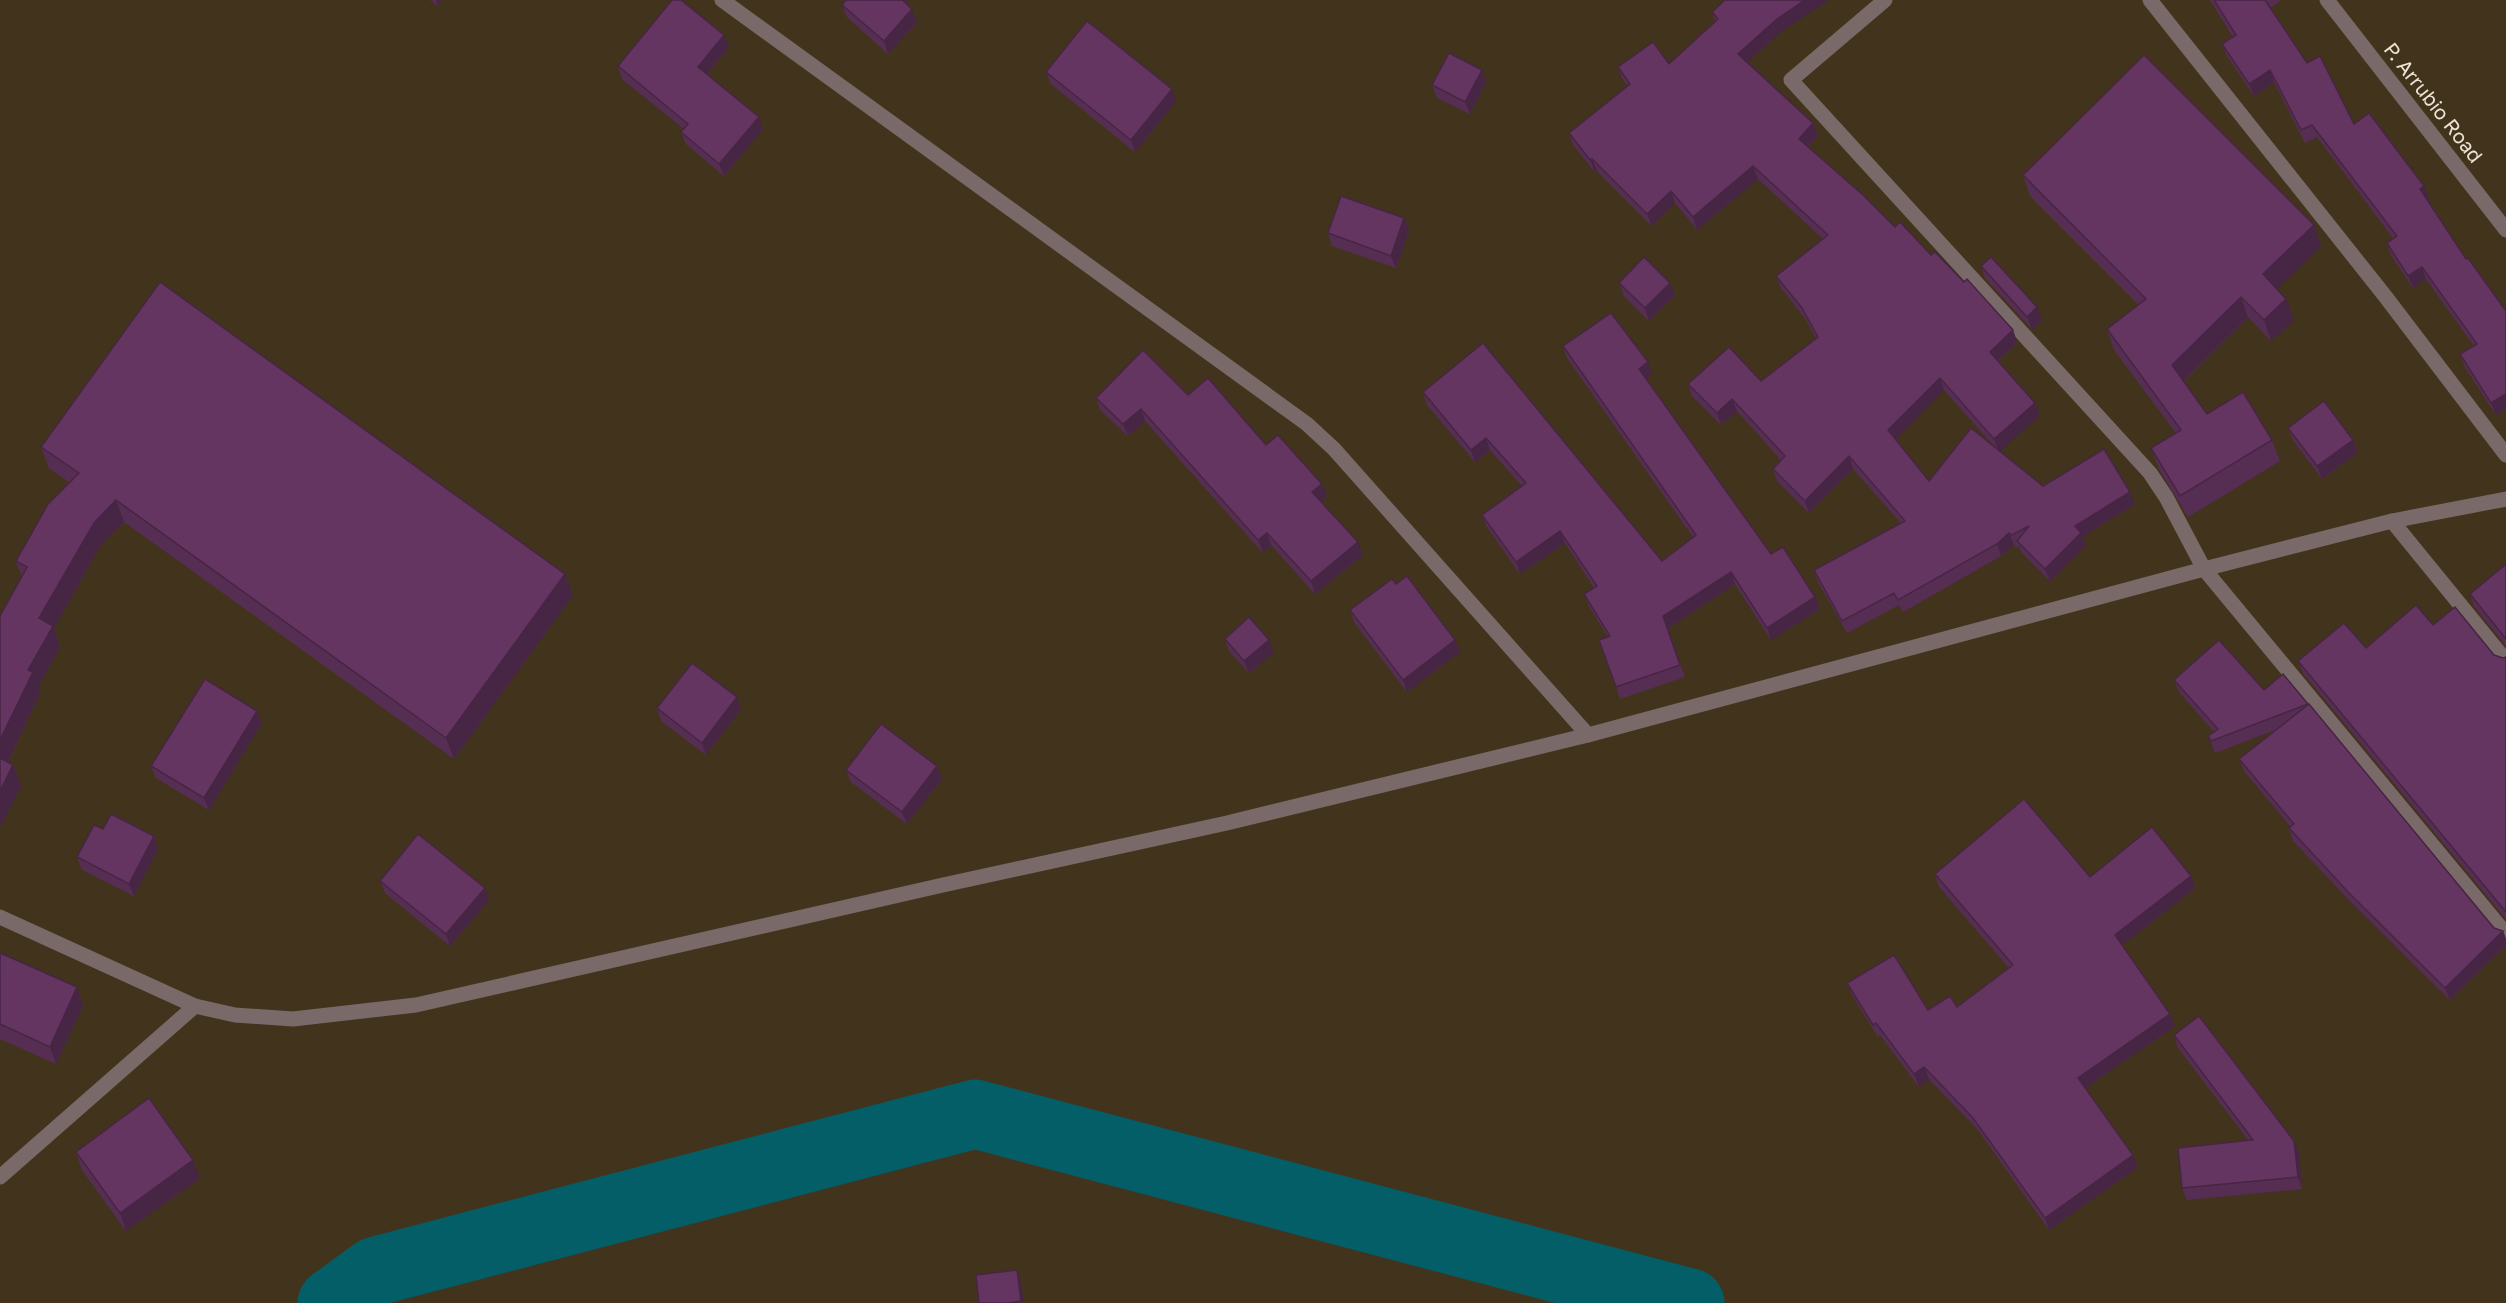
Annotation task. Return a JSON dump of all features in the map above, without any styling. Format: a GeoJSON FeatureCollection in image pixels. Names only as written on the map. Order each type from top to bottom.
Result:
{"type":"FeatureCollection","features":[{"type":"Feature","properties":{"kind":"street"},"geometry":{"type":"LineString","coordinates":[[722,0],[1307,424],[1334,449],[1588,735]]}},
{"type":"Feature","properties":{"kind":"street"},"geometry":{"type":"LineString","coordinates":[[1885,0],[1791,80],[2150,473],[2166,497],[2204,569],[2506,934]]}},
{"type":"Feature","properties":{"kind":"street"},"geometry":{"type":"LineString","coordinates":[[2150,0],[2385,296],[2506,455]]}},
{"type":"Feature","properties":{"kind":"street","name":"P. Arrubio Road"},"geometry":{"type":"LineString","coordinates":[[2328,0],[2506,230]]}},
{"type":"Feature","properties":{"kind":"street"},"geometry":{"type":"LineString","coordinates":[[0,917],[195,1006],[235,1015],[293,1018],[416,1005],[1227,823],[1588,735],[2204,569],[2392,521],[2506,499]]}},
{"type":"Feature","properties":{"kind":"street"},"geometry":{"type":"LineString","coordinates":[[2392,521],[2506,661]]}},
{"type":"Feature","properties":{"kind":"street"},"geometry":{"type":"LineString","coordinates":[[0,1177],[6,1164],[195,1006]]}},
{"type":"Feature","properties":{"kind":"building"},"geometry":{"type":"Polygon","coordinates":[[[672,0],[681,0],[724,35],[698,67],[759,117],[719,164],[681,132],[688,124],[618,66],[672,0]]]}},
{"type":"Feature","properties":{"kind":"building"},"geometry":{"type":"Polygon","coordinates":[[[846,0],[902,0],[912,9],[884,41],[842,5],[846,0]]]}},
{"type":"Feature","properties":{"kind":"building"},"geometry":{"type":"Polygon","coordinates":[[[1725,0],[1805,0],[1777,19],[1738,54],[1813,123],[1799,139],[1863,195],[1895,227],[1900,222],[1931,255],[1935,252],[1964,282],[1967,279],[2013,330],[1990,352],[2035,403],[1994,439],[1940,378],[1888,430],[1929,481],[1971,428],[2043,486],[2104,449],[2130,492],[2075,526],[2081,533],[2045,569],[2017,541],[2029,526],[2012,535],[2009,533],[1997,544],[1898,600],[1894,593],[1842,621],[1814,570],[1905,521],[1849,456],[1805,501],[1773,469],[1785,456],[1732,399],[1717,413],[1688,384],[1729,347],[1761,381],[1818,337],[1802,308],[1776,276],[1828,235],[1753,166],[1693,217],[1671,191],[1647,214],[1592,159],[1590,160],[1569,133],[1630,84],[1618,67],[1653,42],[1669,64],[1718,19],[1712,12],[1725,0]]]}},
{"type":"Feature","properties":{"kind":"building"},"geometry":{"type":"Polygon","coordinates":[[[2214,0],[2265,0],[2307,63],[2320,56],[2354,124],[2369,113],[2424,186],[2420,189],[2466,259],[2468,258],[2506,311],[2506,394],[2491,403],[2460,354],[2477,344],[2422,267],[2408,276],[2387,243],[2397,236],[2312,125],[2301,130],[2270,70],[2249,84],[2222,44],[2236,35],[2214,0]]]}},
{"type":"Feature","properties":{"kind":"building"},"geometry":{"type":"Polygon","coordinates":[[[1087,21],[1172,89],[1131,140],[1046,72],[1087,21]]]}},
{"type":"Feature","properties":{"kind":"building"},"geometry":{"type":"Polygon","coordinates":[[[1449,53],[1482,70],[1465,102],[1432,85],[1449,53]]]}},
{"type":"Feature","properties":{"kind":"building"},"geometry":{"type":"Polygon","coordinates":[[[2144,55],[2314,225],[2263,274],[2286,299],[2264,320],[2241,297],[2172,365],[2207,414],[2243,392],[2272,440],[2180,496],[2151,448],[2181,430],[2107,329],[2146,299],[2023,175],[2144,55]]]}},
{"type":"Feature","properties":{"kind":"building"},"geometry":{"type":"Polygon","coordinates":[[[1341,196],[1404,218],[1391,256],[1328,233],[1341,196]]]}},
{"type":"Feature","properties":{"kind":"building"},"geometry":{"type":"Polygon","coordinates":[[[1644,257],[1670,283],[1645,308],[1619,283],[1644,257]]]}},
{"type":"Feature","properties":{"kind":"building"},"geometry":{"type":"Polygon","coordinates":[[[1991,257],[2037,307],[2027,317],[1981,266],[1991,257]]]}},
{"type":"Feature","properties":{"kind":"building"},"geometry":{"type":"Polygon","coordinates":[[[160,282],[565,574],[446,738],[116,500],[94,523],[39,618],[53,626],[28,670],[33,672],[0,740],[0,616],[27,567],[16,561],[48,504],[79,473],[41,447],[160,282]]]}},
{"type":"Feature","properties":{"kind":"building"},"geometry":{"type":"Polygon","coordinates":[[[1611,313],[1648,362],[1639,369],[1771,554],[1783,547],[1815,597],[1767,628],[1731,572],[1663,616],[1680,665],[1616,687],[1599,640],[1610,636],[1584,594],[1597,586],[1560,531],[1516,562],[1482,515],[1526,483],[1486,438],[1471,450],[1423,392],[1483,343],[1662,561],[1696,535],[1563,346],[1611,313]]]}},
{"type":"Feature","properties":{"kind":"building"},"geometry":{"type":"Polygon","coordinates":[[[1143,350],[1188,395],[1208,378],[1266,445],[1278,435],[1322,484],[1312,492],[1358,542],[1311,581],[1267,533],[1258,540],[1141,409],[1123,424],[1096,398],[1143,350]]]}},
{"type":"Feature","properties":{"kind":"building"},"geometry":{"type":"Polygon","coordinates":[[[2324,401],[2353,440],[2317,466],[2288,428],[2324,401]]]}},
{"type":"Feature","properties":{"kind":"building"},"geometry":{"type":"Polygon","coordinates":[[[2506,564],[2506,639],[2470,594],[2506,564]]]}},
{"type":"Feature","properties":{"kind":"building"},"geometry":{"type":"Polygon","coordinates":[[[1407,576],[1455,640],[1403,680],[1350,610],[1392,579],[1396,584],[1407,576]]]}},
{"type":"Feature","properties":{"kind":"building"},"geometry":{"type":"Polygon","coordinates":[[[2416,605],[2433,625],[2455,607],[2494,655],[2506,657],[2506,912],[2298,661],[2344,623],[2366,648],[2416,605]]]}},
{"type":"Feature","properties":{"kind":"building"},"geometry":{"type":"Polygon","coordinates":[[[1249,617],[1269,640],[1244,661],[1225,639],[1249,617]]]}},
{"type":"Feature","properties":{"kind":"building"},"geometry":{"type":"Polygon","coordinates":[[[2219,640],[2264,690],[2283,674],[2308,704],[2211,741],[2208,736],[2218,729],[2174,680],[2219,640]]]}},
{"type":"Feature","properties":{"kind":"building"},"geometry":{"type":"Polygon","coordinates":[[[692,663],[737,697],[702,743],[657,708],[692,663]]]}},
{"type":"Feature","properties":{"kind":"building"},"geometry":{"type":"Polygon","coordinates":[[[205,679],[257,711],[204,798],[151,766],[205,679]]]}},
{"type":"Feature","properties":{"kind":"building"},"geometry":{"type":"Polygon","coordinates":[[[2309,704],[2494,928],[2503,931],[2445,988],[2349,893],[2289,828],[2294,824],[2239,759],[2309,704]]]}},
{"type":"Feature","properties":{"kind":"building"},"geometry":{"type":"Polygon","coordinates":[[[881,724],[937,766],[902,812],[846,770],[881,724]]]}},
{"type":"Feature","properties":{"kind":"building"},"geometry":{"type":"Polygon","coordinates":[[[0,758],[13,765],[0,791],[0,758]]]}},
{"type":"Feature","properties":{"kind":"building"},"geometry":{"type":"Polygon","coordinates":[[[2024,799],[2090,877],[2152,827],[2191,876],[2115,935],[2170,1014],[2078,1078],[2133,1155],[2045,1218],[1973,1118],[1924,1067],[1914,1074],[1876,1023],[1873,1025],[1847,983],[1894,955],[1928,1010],[1950,996],[1957,1007],[2013,965],[1935,874],[2024,799]]]}},
{"type":"Feature","properties":{"kind":"building"},"geometry":{"type":"Polygon","coordinates":[[[111,814],[154,836],[129,884],[77,857],[94,825],[103,829],[111,814]]]}},
{"type":"Feature","properties":{"kind":"building"},"geometry":{"type":"Polygon","coordinates":[[[418,834],[485,888],[446,934],[380,881],[418,834]]]}},
{"type":"Feature","properties":{"kind":"building"},"geometry":{"type":"Polygon","coordinates":[[[0,953],[77,987],[50,1047],[0,1024],[0,953]]]}},
{"type":"Feature","properties":{"kind":"building"},"geometry":{"type":"Polygon","coordinates":[[[2199,1016],[2294,1141],[2298,1177],[2182,1188],[2178,1148],[2253,1140],[2174,1035],[2199,1016]]]}},
{"type":"Feature","properties":{"kind":"building"},"geometry":{"type":"Polygon","coordinates":[[[149,1098],[193,1160],[120,1213],[76,1152],[149,1098]]]}},
{"type":"Feature","properties":{"kind":"building"},"geometry":{"type":"Polygon","coordinates":[[[1017,1270],[1021,1301],[979,1303],[976,1275],[1017,1270]]]}},
{"type":"Feature","properties":{"kind":"waterway"},"geometry":{"type":"LineString","coordinates":[[332,1303],[376,1271],[975,1114],[1690,1303]]}}]}
